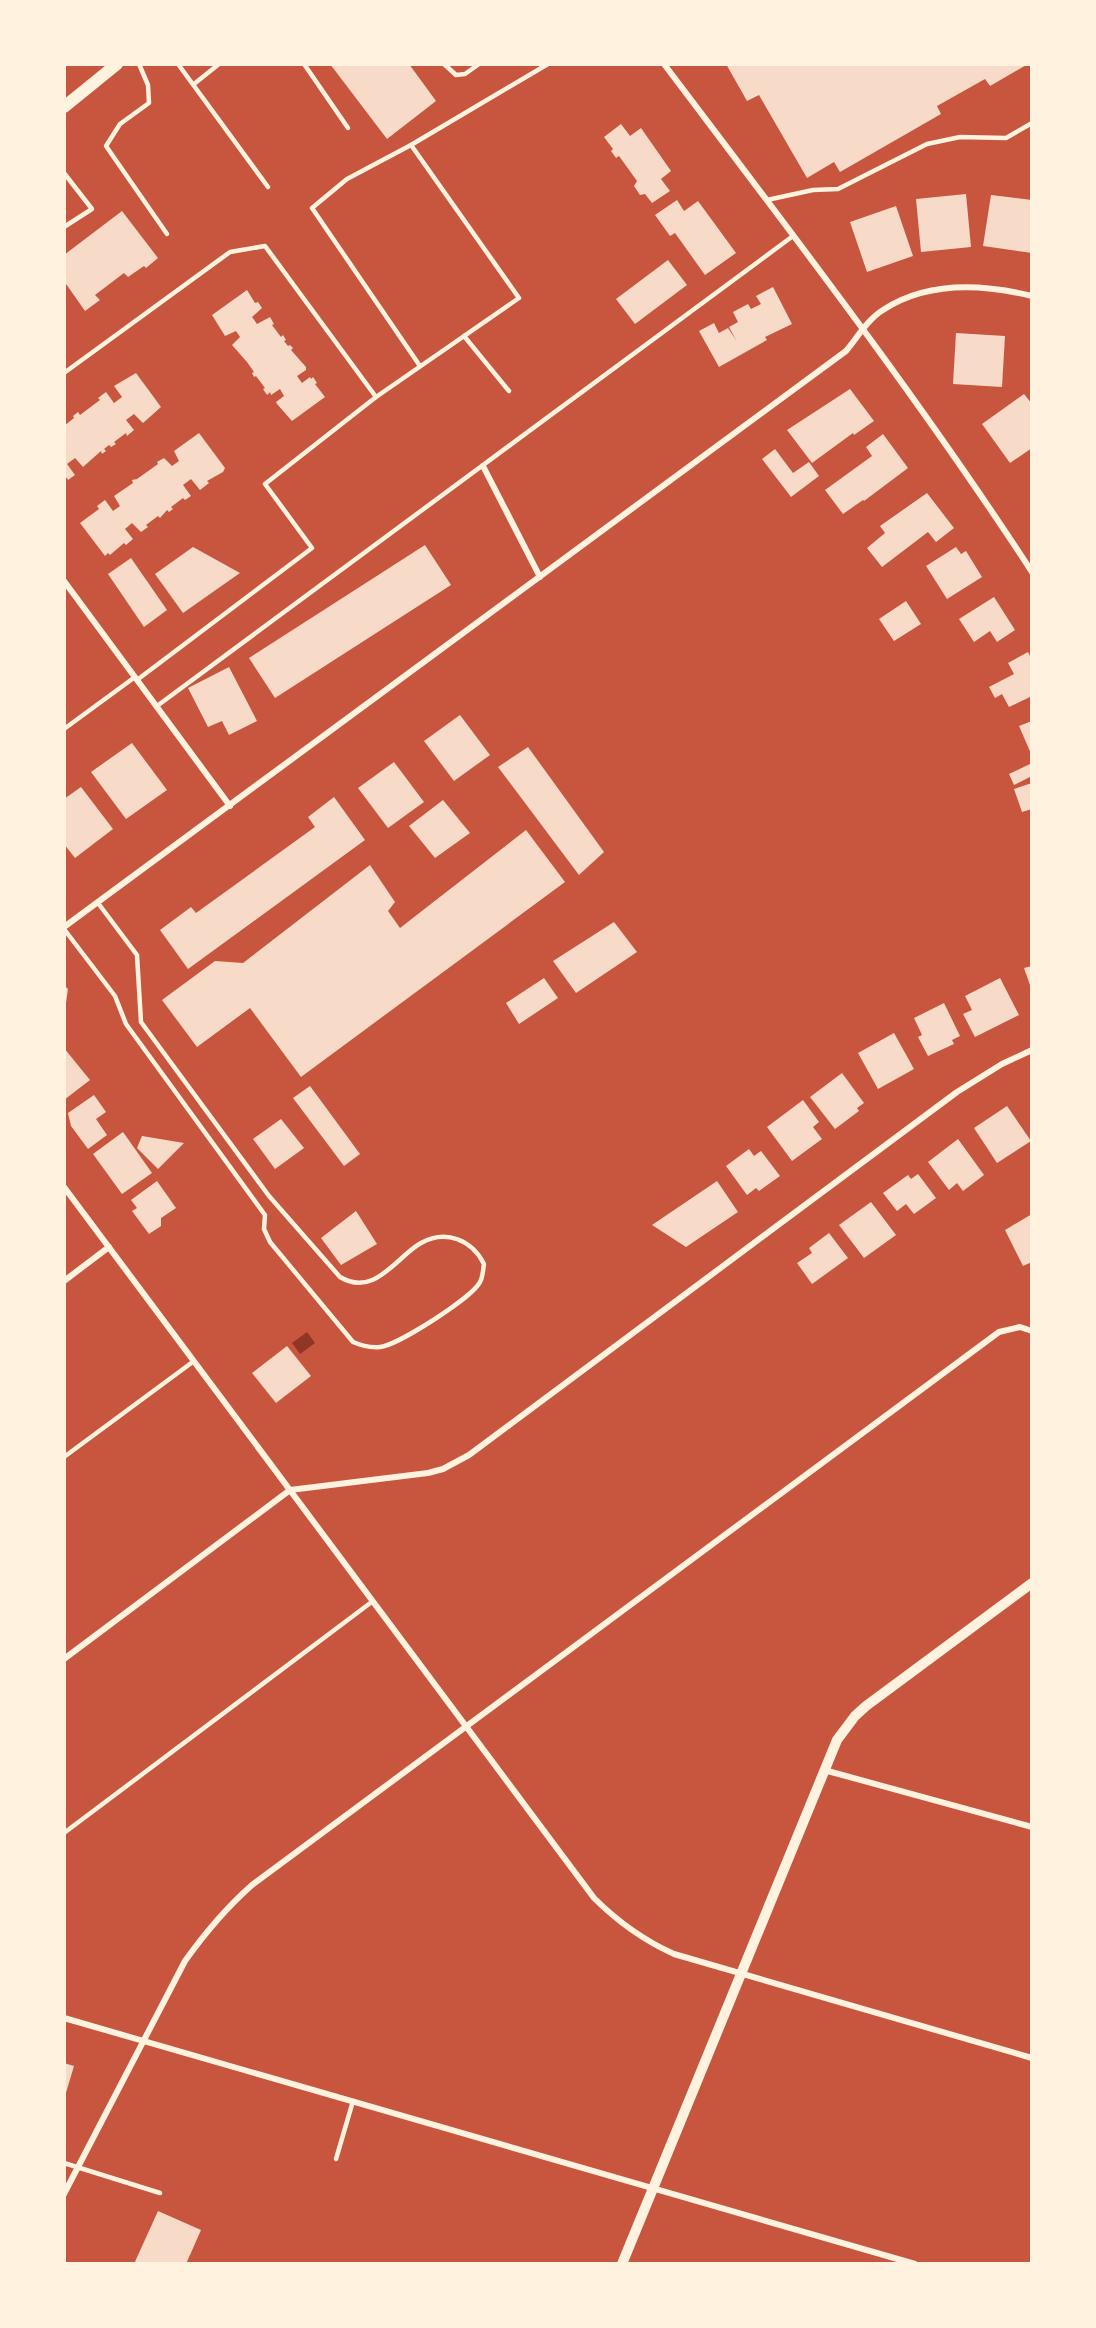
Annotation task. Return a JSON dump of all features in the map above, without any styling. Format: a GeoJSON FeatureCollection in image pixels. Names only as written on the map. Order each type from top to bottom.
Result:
{"type":"FeatureCollection","features":[{"type":"Feature","properties":{"kind":"main road"},"geometry":{"type":"LineString","coordinates":[[64,106],[117,64]]}},
{"type":"Feature","properties":{"kind":"street"},"geometry":{"type":"LineString","coordinates":[[664,64],[767,200],[980,493],[1032,572]]}},
{"type":"Feature","properties":{"kind":"street"},"geometry":{"type":"LineString","coordinates":[[64,928],[846,351],[882,310],[903,300],[939,289],[976,286],[1032,296]]}},
{"type":"Feature","properties":{"kind":"street"},"geometry":{"type":"LineString","coordinates":[[483,466],[540,577]]}},
{"type":"Feature","properties":{"kind":"street"},"geometry":{"type":"LineString","coordinates":[[64,581],[230,806]]}},
{"type":"Feature","properties":{"kind":"street"},"geometry":{"type":"LineString","coordinates":[[64,1659],[290,1490],[429,1473],[456,1463],[957,1092],[1002,1064],[1032,1050]]}},
{"type":"Feature","properties":{"kind":"street"},"geometry":{"type":"LineString","coordinates":[[64,1186],[594,1898],[614,1918],[649,1943],[674,1954],[1032,2058]]}},
{"type":"Feature","properties":{"kind":"street"},"geometry":{"type":"LineString","coordinates":[[64,1281],[109,1247]]}},
{"type":"Feature","properties":{"kind":"street"},"geometry":{"type":"LineString","coordinates":[[64,2194],[185,1961],[204,1934],[252,1885],[999,1332],[1020,1327],[1032,1331]]}},
{"type":"Feature","properties":{"kind":"street"},"geometry":{"type":"LineString","coordinates":[[622,2264],[837,1740],[855,1716],[1032,1583]]}},
{"type":"Feature","properties":{"kind":"street"},"geometry":{"type":"LineString","coordinates":[[824,1770],[1032,1827]]}},
{"type":"Feature","properties":{"kind":"street"},"geometry":{"type":"LineString","coordinates":[[64,2018],[915,2264]]}},
{"type":"Feature","properties":{"kind":"lane"},"geometry":{"type":"LineString","coordinates":[[139,64],[148,85],[149,103],[120,124],[106,146],[167,234]]}},
{"type":"Feature","properties":{"kind":"lane"},"geometry":{"type":"LineString","coordinates":[[178,64],[268,187]]}},
{"type":"Feature","properties":{"kind":"lane"},"geometry":{"type":"LineString","coordinates":[[194,84],[219,64]]}},
{"type":"Feature","properties":{"kind":"lane"},"geometry":{"type":"LineString","coordinates":[[304,64],[348,128]]}},
{"type":"Feature","properties":{"kind":"lane"},"geometry":{"type":"LineString","coordinates":[[444,64],[456,75],[465,74],[479,64]]}},
{"type":"Feature","properties":{"kind":"lane"},"geometry":{"type":"LineString","coordinates":[[420,366],[312,208],[347,179],[411,145],[548,64]]}},
{"type":"Feature","properties":{"kind":"lane"},"geometry":{"type":"LineString","coordinates":[[767,200],[813,190],[837,189],[927,144],[960,137],[1006,138],[1032,123]]}},
{"type":"Feature","properties":{"kind":"lane"},"geometry":{"type":"LineString","coordinates":[[64,729],[136,679],[312,548],[265,484],[376,397],[519,298],[411,145]]}},
{"type":"Feature","properties":{"kind":"lane"},"geometry":{"type":"LineString","coordinates":[[64,172],[92,209],[64,227]]}},
{"type":"Feature","properties":{"kind":"lane"},"geometry":{"type":"LineString","coordinates":[[157,706],[793,236]]}},
{"type":"Feature","properties":{"kind":"lane"},"geometry":{"type":"LineString","coordinates":[[64,373],[230,252],[265,246],[376,397]]}},
{"type":"Feature","properties":{"kind":"lane"},"geometry":{"type":"LineString","coordinates":[[464,336],[509,391]]}},
{"type":"Feature","properties":{"kind":"lane"},"geometry":{"type":"LineString","coordinates":[[64,928],[115,996],[126,1024],[266,1215],[264,1229],[270,1242],[353,1342],[366,1347],[382,1347],[407,1335],[460,1302],[480,1282],[484,1264],[479,1254],[466,1241],[443,1236],[421,1243],[391,1270],[377,1278],[361,1282],[347,1281],[340,1277],[269,1196],[141,1022],[136,955],[98,903]]}},
{"type":"Feature","properties":{"kind":"lane"},"geometry":{"type":"LineString","coordinates":[[64,1457],[194,1361]]}},
{"type":"Feature","properties":{"kind":"lane"},"geometry":{"type":"LineString","coordinates":[[64,1833],[373,1601]]}},
{"type":"Feature","properties":{"kind":"lane"},"geometry":{"type":"LineString","coordinates":[[336,2159],[353,2101]]}},
{"type":"Feature","properties":{"kind":"lane"},"geometry":{"type":"LineString","coordinates":[[64,2163],[160,2193]]}},
{"type":"Feature","properties":{"kind":"shaded area"},"geometry":{"type":"Polygon","coordinates":[[[307,1332],[315,1343],[300,1354],[292,1343],[307,1332]]]}},
{"type":"Feature","properties":{"kind":"building"},"geometry":{"type":"Polygon","coordinates":[[[330,64],[409,64],[436,101],[387,139],[330,64]]]}},
{"type":"Feature","properties":{"kind":"building"},"geometry":{"type":"Polygon","coordinates":[[[726,64],[1028,64],[990,86],[985,79],[937,106],[941,114],[840,172],[834,162],[807,178],[759,95],[747,101],[726,64]]]}},
{"type":"Feature","properties":{"kind":"building"},"geometry":{"type":"Polygon","coordinates":[[[621,124],[630,136],[641,128],[671,171],[661,179],[670,191],[652,203],[645,194],[640,195],[634,186],[637,181],[619,156],[616,158],[611,151],[613,149],[604,137],[621,124]]]}},
{"type":"Feature","properties":{"kind":"building"},"geometry":{"type":"Polygon","coordinates":[[[966,194],[971,247],[921,252],[916,199],[966,194]]]}},
{"type":"Feature","properties":{"kind":"building"},"geometry":{"type":"Polygon","coordinates":[[[991,195],[1032,200],[1032,253],[983,246],[991,195]]]}},
{"type":"Feature","properties":{"kind":"building"},"geometry":{"type":"Polygon","coordinates":[[[677,200],[684,211],[698,201],[736,253],[705,275],[675,233],[670,236],[655,215],[677,200]]]}},
{"type":"Feature","properties":{"kind":"building"},"geometry":{"type":"Polygon","coordinates":[[[896,206],[913,256],[867,272],[850,222],[896,206]]]}},
{"type":"Feature","properties":{"kind":"building"},"geometry":{"type":"Polygon","coordinates":[[[122,211],[158,258],[146,268],[144,266],[128,277],[124,273],[95,295],[100,300],[85,311],[64,281],[64,255],[122,211]]]}},
{"type":"Feature","properties":{"kind":"building"},"geometry":{"type":"Polygon","coordinates":[[[668,260],[687,285],[635,324],[616,299],[668,260]]]}},
{"type":"Feature","properties":{"kind":"building"},"geometry":{"type":"Polygon","coordinates":[[[773,287],[792,324],[765,337],[767,340],[719,367],[699,331],[714,323],[719,333],[728,328],[736,340],[729,327],[738,322],[733,312],[748,304],[751,309],[761,304],[756,296],[773,287]]]}},
{"type":"Feature","properties":{"kind":"building"},"geometry":{"type":"Polygon","coordinates":[[[247,290],[255,303],[258,302],[262,308],[252,317],[257,324],[270,317],[274,324],[272,325],[281,337],[283,335],[286,340],[284,341],[293,348],[291,350],[306,367],[306,370],[297,376],[302,383],[313,377],[317,383],[315,384],[325,397],[292,421],[276,402],[284,396],[280,389],[267,395],[263,389],[265,388],[256,376],[254,377],[252,373],[254,372],[247,362],[232,345],[240,337],[236,331],[225,336],[212,315],[247,290]]]}},
{"type":"Feature","properties":{"kind":"building"},"geometry":{"type":"Polygon","coordinates":[[[956,333],[1005,336],[1002,387],[953,384],[956,333]]]}},
{"type":"Feature","properties":{"kind":"building"},"geometry":{"type":"Polygon","coordinates":[[[136,373],[161,407],[143,423],[134,414],[126,420],[134,430],[127,436],[126,433],[111,447],[109,445],[104,449],[106,451],[102,454],[101,451],[83,467],[75,458],[67,464],[75,475],[68,480],[64,479],[64,426],[78,412],[80,415],[100,400],[98,398],[106,392],[114,403],[122,397],[114,386],[136,373]]]}},
{"type":"Feature","properties":{"kind":"building"},"geometry":{"type":"Polygon","coordinates":[[[850,389],[874,421],[854,435],[853,433],[812,463],[787,430],[850,389]]]}},
{"type":"Feature","properties":{"kind":"building"},"geometry":{"type":"Polygon","coordinates":[[[1024,394],[1032,404],[1032,448],[1010,463],[982,424],[1024,394]]]}},
{"type":"Feature","properties":{"kind":"building"},"geometry":{"type":"Polygon","coordinates":[[[199,433],[225,468],[223,472],[207,481],[209,483],[200,490],[191,479],[183,485],[191,496],[185,500],[183,498],[160,518],[158,516],[141,532],[132,523],[125,529],[133,539],[105,556],[80,523],[99,509],[97,506],[105,500],[113,511],[120,506],[114,496],[133,483],[132,480],[137,479],[164,458],[172,466],[179,461],[174,451],[199,433]]]}},
{"type":"Feature","properties":{"kind":"building"},"geometry":{"type":"Polygon","coordinates":[[[883,434],[908,468],[843,514],[825,490],[872,456],[866,447],[883,434]]]}},
{"type":"Feature","properties":{"kind":"building"},"geometry":{"type":"Polygon","coordinates":[[[775,449],[793,473],[809,462],[819,476],[791,497],[762,459],[775,449]]]}},
{"type":"Feature","properties":{"kind":"building"},"geometry":{"type":"Polygon","coordinates":[[[927,493],[954,528],[936,542],[928,532],[882,567],[867,548],[885,533],[880,526],[927,493]]]}},
{"type":"Feature","properties":{"kind":"building"},"geometry":{"type":"Polygon","coordinates":[[[425,545],[451,585],[275,698],[249,658],[425,545]]]}},
{"type":"Feature","properties":{"kind":"building"},"geometry":{"type":"Polygon","coordinates":[[[193,547],[240,573],[183,613],[155,574],[193,547]]]}},
{"type":"Feature","properties":{"kind":"building"},"geometry":{"type":"Polygon","coordinates":[[[956,547],[961,554],[966,551],[982,577],[947,599],[926,566],[956,547]]]}},
{"type":"Feature","properties":{"kind":"building"},"geometry":{"type":"Polygon","coordinates":[[[131,558],[167,610],[144,627],[108,574],[131,558]]]}},
{"type":"Feature","properties":{"kind":"building"},"geometry":{"type":"Polygon","coordinates":[[[994,597],[1015,630],[997,642],[990,631],[974,642],[959,619],[994,597]]]}},
{"type":"Feature","properties":{"kind":"building"},"geometry":{"type":"Polygon","coordinates":[[[906,601],[921,624],[894,641],[879,619],[906,601]]]}},
{"type":"Feature","properties":{"kind":"building"},"geometry":{"type":"Polygon","coordinates":[[[1028,652],[1032,660],[1032,696],[1009,707],[1002,694],[995,698],[989,687],[1014,674],[1008,663],[1028,652]]]}},
{"type":"Feature","properties":{"kind":"building"},"geometry":{"type":"Polygon","coordinates":[[[229,667],[257,721],[229,735],[222,721],[208,727],[188,688],[229,667]]]}},
{"type":"Feature","properties":{"kind":"building"},"geometry":{"type":"Polygon","coordinates":[[[460,715],[490,755],[454,781],[424,741],[460,715]]]}},
{"type":"Feature","properties":{"kind":"building"},"geometry":{"type":"Polygon","coordinates":[[[1032,721],[1032,756],[1019,726],[1032,721]]]}},
{"type":"Feature","properties":{"kind":"building"},"geometry":{"type":"Polygon","coordinates":[[[132,743],[167,790],[126,819],[91,772],[132,743]]]}},
{"type":"Feature","properties":{"kind":"building"},"geometry":{"type":"Polygon","coordinates":[[[528,747],[604,852],[579,875],[498,767],[528,747]]]}},
{"type":"Feature","properties":{"kind":"building"},"geometry":{"type":"Polygon","coordinates":[[[394,762],[424,802],[388,828],[358,788],[394,762]]]}},
{"type":"Feature","properties":{"kind":"building"},"geometry":{"type":"Polygon","coordinates":[[[1032,763],[1032,776],[1014,785],[1009,774],[1032,763]]]}},
{"type":"Feature","properties":{"kind":"building"},"geometry":{"type":"Polygon","coordinates":[[[1032,783],[1032,809],[1022,812],[1014,789],[1032,783]]]}},
{"type":"Feature","properties":{"kind":"building"},"geometry":{"type":"Polygon","coordinates":[[[81,787],[113,829],[75,858],[64,844],[64,799],[81,787]]]}},
{"type":"Feature","properties":{"kind":"building"},"geometry":{"type":"Polygon","coordinates":[[[334,797],[365,840],[188,969],[160,930],[191,907],[196,913],[315,827],[308,817],[334,797]]]}},
{"type":"Feature","properties":{"kind":"building"},"geometry":{"type":"Polygon","coordinates":[[[443,800],[470,833],[435,858],[409,826],[443,800]]]}},
{"type":"Feature","properties":{"kind":"building"},"geometry":{"type":"Polygon","coordinates":[[[526,830],[565,882],[301,1077],[250,1008],[197,1047],[162,1000],[215,961],[243,963],[370,865],[395,902],[388,911],[400,928],[526,830]]]}},
{"type":"Feature","properties":{"kind":"building"},"geometry":{"type":"Polygon","coordinates":[[[614,922],[637,952],[576,993],[553,961],[614,922]]]}},
{"type":"Feature","properties":{"kind":"building"},"geometry":{"type":"Polygon","coordinates":[[[1032,966],[1032,988],[1031,988],[1024,968],[1032,966]]]}},
{"type":"Feature","properties":{"kind":"building"},"geometry":{"type":"Polygon","coordinates":[[[544,978],[558,998],[519,1024],[506,1003],[544,978]]]}},
{"type":"Feature","properties":{"kind":"building"},"geometry":{"type":"Polygon","coordinates":[[[1000,978],[1019,1015],[975,1037],[963,1014],[972,1010],[965,996],[1000,978]]]}},
{"type":"Feature","properties":{"kind":"building"},"geometry":{"type":"Polygon","coordinates":[[[64,985],[68,989],[66,1003],[64,1003],[64,985]]]}},
{"type":"Feature","properties":{"kind":"building"},"geometry":{"type":"Polygon","coordinates":[[[944,1003],[960,1036],[952,1040],[954,1044],[928,1056],[918,1037],[922,1035],[914,1018],[944,1003]]]}},
{"type":"Feature","properties":{"kind":"building"},"geometry":{"type":"Polygon","coordinates":[[[894,1033],[914,1069],[878,1089],[858,1053],[894,1033]]]}},
{"type":"Feature","properties":{"kind":"building"},"geometry":{"type":"Polygon","coordinates":[[[64,1048],[90,1080],[64,1100],[64,1048]]]}},
{"type":"Feature","properties":{"kind":"building"},"geometry":{"type":"Polygon","coordinates":[[[842,1073],[864,1103],[857,1108],[859,1111],[835,1129],[810,1097],[842,1073]]]}},
{"type":"Feature","properties":{"kind":"building"},"geometry":{"type":"Polygon","coordinates":[[[310,1086],[360,1154],[344,1166],[293,1098],[310,1086]]]}},
{"type":"Feature","properties":{"kind":"building"},"geometry":{"type":"Polygon","coordinates":[[[94,1095],[106,1112],[96,1119],[107,1135],[88,1149],[71,1126],[68,1113],[94,1095]]]}},
{"type":"Feature","properties":{"kind":"building"},"geometry":{"type":"Polygon","coordinates":[[[803,1100],[819,1122],[813,1127],[822,1139],[792,1161],[767,1127],[803,1100]]]}},
{"type":"Feature","properties":{"kind":"building"},"geometry":{"type":"Polygon","coordinates":[[[1007,1106],[1031,1141],[997,1163],[974,1128],[1007,1106]]]}},
{"type":"Feature","properties":{"kind":"building"},"geometry":{"type":"Polygon","coordinates":[[[281,1119],[304,1148],[275,1169],[253,1139],[281,1119]]]}},
{"type":"Feature","properties":{"kind":"building"},"geometry":{"type":"Polygon","coordinates":[[[123,1132],[152,1173],[122,1194],[93,1154],[123,1132]]]}},
{"type":"Feature","properties":{"kind":"building"},"geometry":{"type":"Polygon","coordinates":[[[142,1136],[184,1143],[158,1169],[137,1148],[142,1136]]]}},
{"type":"Feature","properties":{"kind":"building"},"geometry":{"type":"Polygon","coordinates":[[[958,1139],[984,1175],[963,1191],[957,1183],[949,1190],[928,1162],[958,1139]]]}},
{"type":"Feature","properties":{"kind":"building"},"geometry":{"type":"Polygon","coordinates":[[[749,1149],[754,1156],[761,1151],[780,1176],[759,1191],[756,1188],[747,1195],[726,1166],[749,1149]]]}},
{"type":"Feature","properties":{"kind":"building"},"geometry":{"type":"Polygon","coordinates":[[[918,1174],[936,1198],[914,1214],[906,1204],[897,1211],[883,1193],[908,1175],[911,1179],[918,1174]]]}},
{"type":"Feature","properties":{"kind":"building"},"geometry":{"type":"Polygon","coordinates":[[[157,1181],[176,1208],[161,1218],[161,1226],[149,1234],[132,1211],[137,1208],[131,1200],[157,1181]]]}},
{"type":"Feature","properties":{"kind":"building"},"geometry":{"type":"Polygon","coordinates":[[[717,1181],[738,1212],[686,1247],[652,1225],[717,1181]]]}},
{"type":"Feature","properties":{"kind":"building"},"geometry":{"type":"Polygon","coordinates":[[[871,1202],[896,1235],[864,1258],[839,1225],[871,1202]]]}},
{"type":"Feature","properties":{"kind":"building"},"geometry":{"type":"Polygon","coordinates":[[[356,1211],[377,1244],[341,1265],[321,1238],[356,1211]]]}},
{"type":"Feature","properties":{"kind":"building"},"geometry":{"type":"Polygon","coordinates":[[[1032,1214],[1032,1262],[1023,1266],[1005,1230],[1032,1214]]]}},
{"type":"Feature","properties":{"kind":"building"},"geometry":{"type":"Polygon","coordinates":[[[829,1233],[848,1258],[812,1284],[797,1263],[812,1253],[809,1248],[829,1233]]]}},
{"type":"Feature","properties":{"kind":"building"},"geometry":{"type":"Polygon","coordinates":[[[287,1346],[311,1376],[276,1403],[252,1373],[287,1346]]]}},
{"type":"Feature","properties":{"kind":"building"},"geometry":{"type":"Polygon","coordinates":[[[64,2063],[74,2066],[65,2096],[64,2096],[64,2063]]]}},
{"type":"Feature","properties":{"kind":"building"},"geometry":{"type":"Polygon","coordinates":[[[158,2211],[201,2230],[186,2264],[134,2264],[158,2211]]]}}]}
